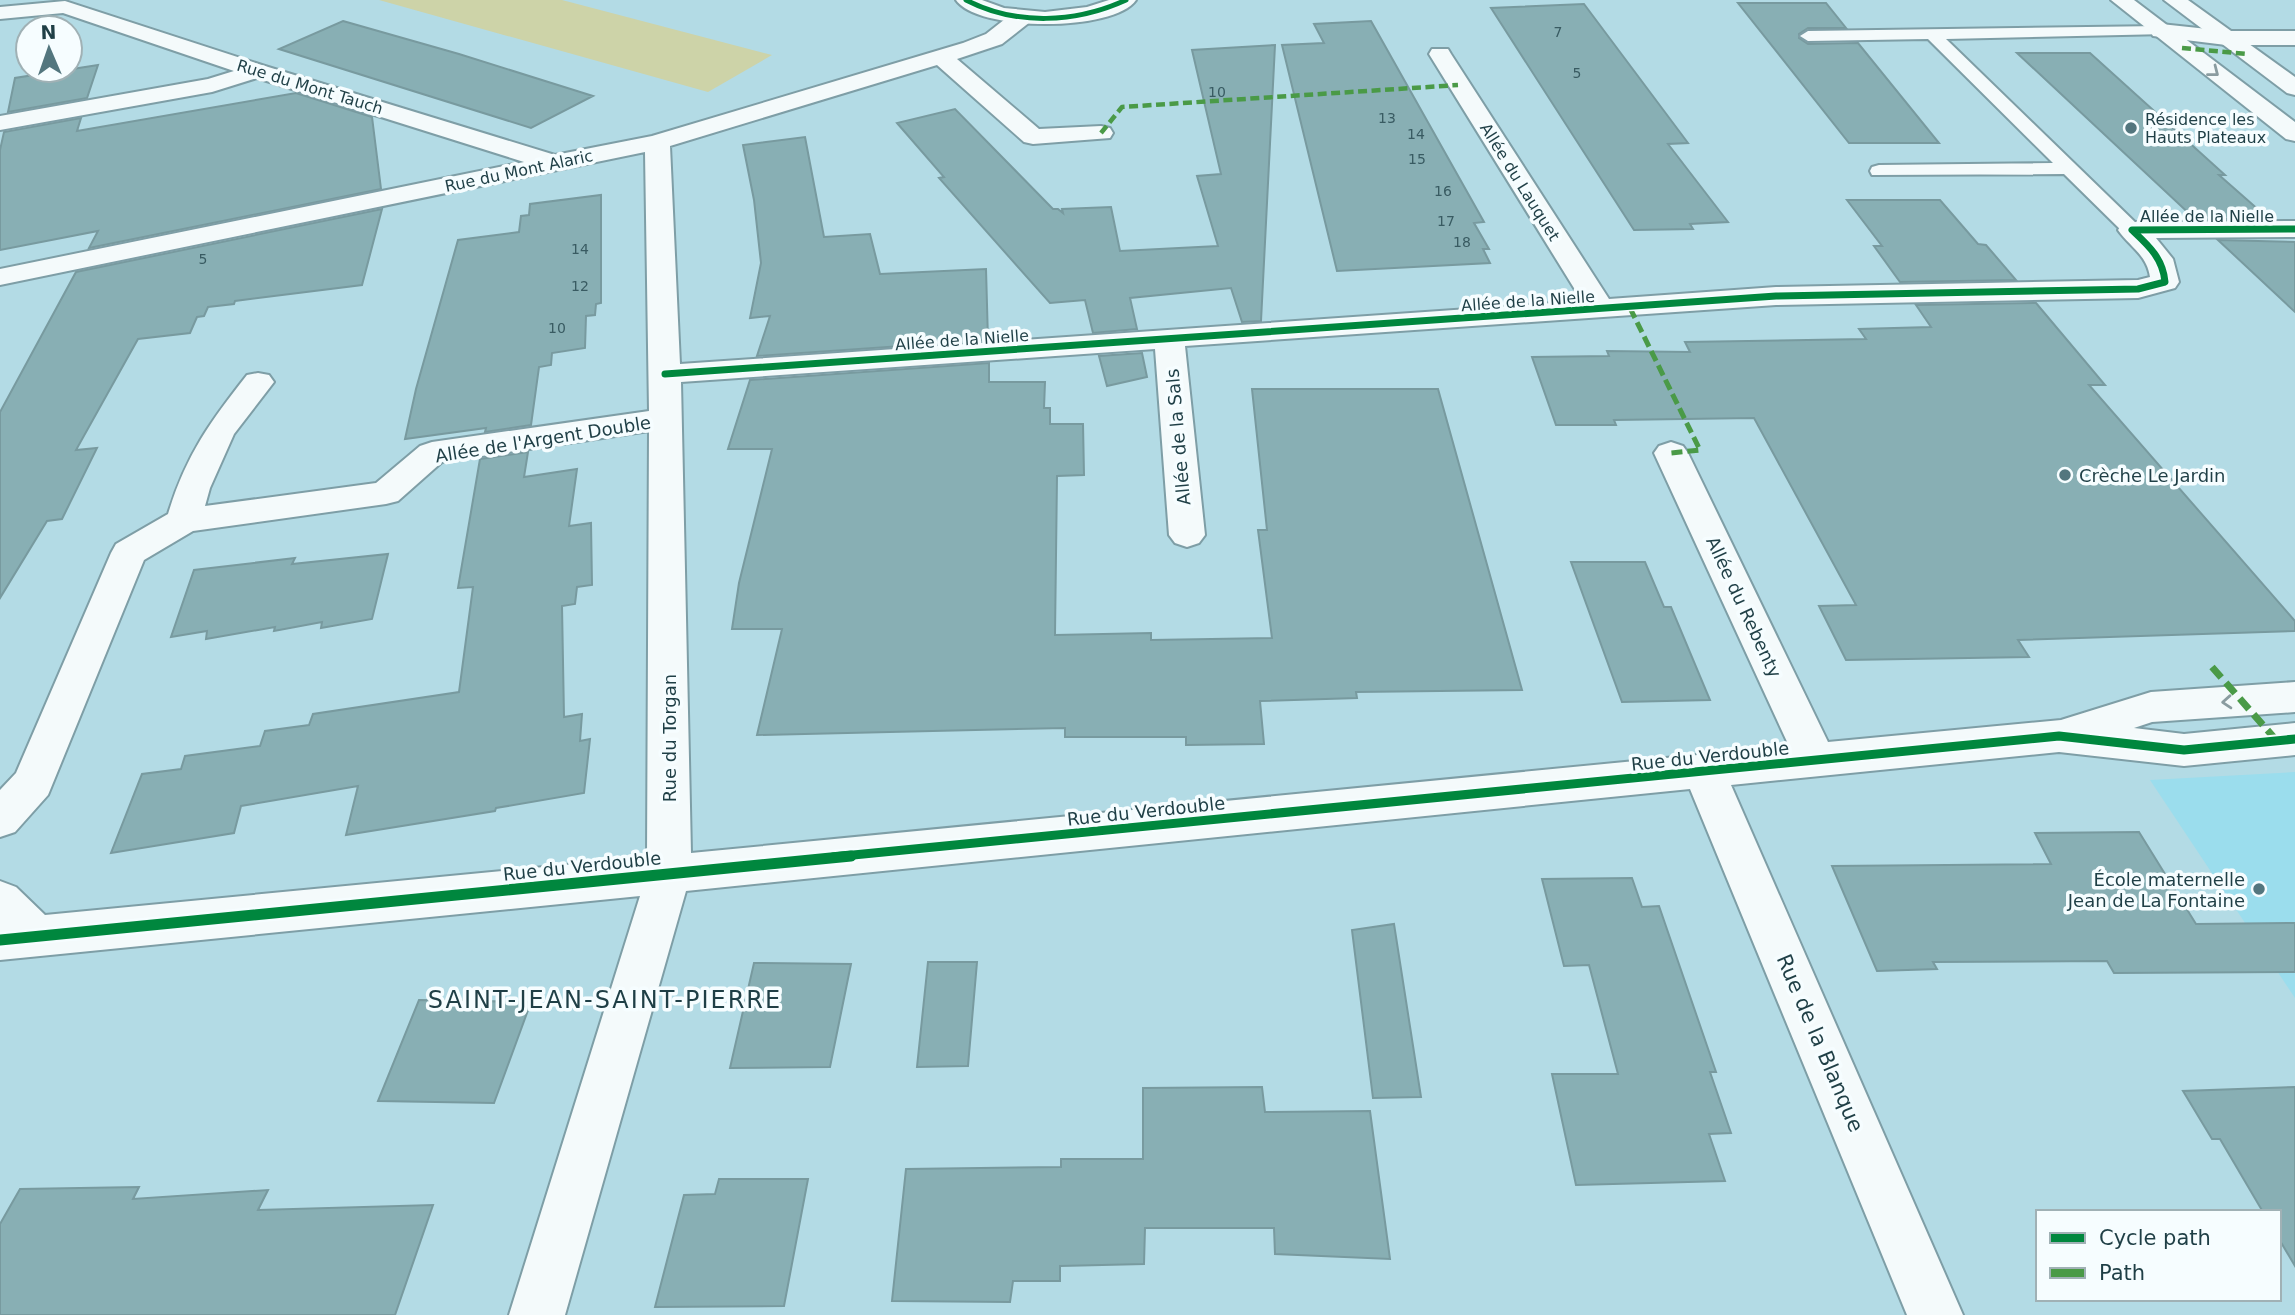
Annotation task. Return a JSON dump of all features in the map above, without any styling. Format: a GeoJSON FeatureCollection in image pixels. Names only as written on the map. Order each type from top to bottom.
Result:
{"type":"FeatureCollection","features":[{"type":"Feature","properties":{"kind":"street"},"geometry":{"type":"LineString","coordinates":[[966,0],[982,8],[1022,17],[1079,15],[1127,1]]}},
{"type":"Feature","properties":{"kind":"street"},"geometry":{"type":"LineString","coordinates":[[2121,0],[2295,134]]}},
{"type":"Feature","properties":{"kind":"street"},"geometry":{"type":"LineString","coordinates":[[2174,0],[2295,88]]}},
{"type":"Feature","properties":{"kind":"street","name":"Rue du Mont Tauch"},"geometry":{"type":"LineString","coordinates":[[0,13],[65,7],[257,71],[557,164]]}},
{"type":"Feature","properties":{"kind":"street","name":"Rue du Mont Alaric"},"geometry":{"type":"LineString","coordinates":[[0,277],[657,142],[994,39],[1022,17]]}},
{"type":"Feature","properties":{"kind":"street"},"geometry":{"type":"LineString","coordinates":[[2161,31],[2226,38],[2295,38]]}},
{"type":"Feature","properties":{"kind":"street","name":"Allée du Lauquet"},"geometry":{"type":"LineString","coordinates":[[1440,54],[1602,310]]}},
{"type":"Feature","properties":{"kind":"street"},"geometry":{"type":"LineString","coordinates":[[941,57],[1033,136],[1101,133]]}},
{"type":"Feature","properties":{"kind":"street"},"geometry":{"type":"LineString","coordinates":[[0,122],[212,85],[257,71]]}},
{"type":"Feature","properties":{"kind":"street","name":"Rue du Torgan"},"geometry":{"type":"LineString","coordinates":[[537,1315],[669,873],[666,419],[657,142]]}},
{"type":"Feature","properties":{"kind":"street","name":"Allée de la Nielle"},"geometry":{"type":"LineString","coordinates":[[2132,230],[2295,229]]}},
{"type":"Feature","properties":{"kind":"street","name":"Allée de la Nielle"},"geometry":{"type":"LineString","coordinates":[[665,374],[1776,296],[2138,289],[2165,282],[2165,271],[2159,257],[2132,230]]}},
{"type":"Feature","properties":{"kind":"street","name":"Allée de la Sals"},"geometry":{"type":"LineString","coordinates":[[1170,340],[1187,535]]}},
{"type":"Feature","properties":{"kind":"street"},"geometry":{"type":"LineString","coordinates":[[184,520],[193,488],[219,432],[258,382]]}},
{"type":"Feature","properties":{"kind":"street","name":"Allée de l'Argent Double"},"geometry":{"type":"LineString","coordinates":[[0,819],[33,783],[129,553],[184,520],[386,493],[432,453],[666,419]]}},
{"type":"Feature","properties":{"kind":"street","name":"Allée du Rebenty"},"geometry":{"type":"LineString","coordinates":[[1671,453],[1817,762]]}},
{"type":"Feature","properties":{"kind":"street","name":"Rue du Verdouble"},"geometry":{"type":"LineString","coordinates":[[0,901],[18,939],[1817,762],[2059,736],[2151,707],[2295,696]]}},
{"type":"Feature","properties":{"kind":"street","name":"Rue du Verdouble"},"geometry":{"type":"LineString","coordinates":[[2059,736],[2184,750],[2295,739]]}},
{"type":"Feature","properties":{"kind":"street","name":"Rue de la Blanque"},"geometry":{"type":"LineString","coordinates":[[1704,772],[1935,1315]]}},
{"type":"Feature","properties":{"kind":"lane"},"geometry":{"type":"LineString","coordinates":[[1808,36],[2161,31]]}},
{"type":"Feature","properties":{"kind":"lane"},"geometry":{"type":"LineString","coordinates":[[1933,34],[2132,230]]}},
{"type":"Feature","properties":{"kind":"lane"},"geometry":{"type":"LineString","coordinates":[[1879,171],[2068,168]]}},
{"type":"Feature","properties":{"kind":"shaded area","name":"École maternelle Jean de La Fontaine"},"geometry":{"type":"Polygon","coordinates":[[[2295,772],[2295,998],[2150,780],[2295,772]]]}},
{"type":"Feature","properties":{"kind":"green space"},"geometry":{"type":"Polygon","coordinates":[[[379,0],[562,0],[772,55],[708,92],[379,0]]]}},
{"type":"Feature","properties":{"kind":"building"},"geometry":{"type":"Polygon","coordinates":[[[1738,3],[1826,3],[1846,28],[1808,28],[1799,34],[1799,38],[1808,44],[1858,43],[1939,143],[1849,143],[1738,3]]]}},
{"type":"Feature","properties":{"kind":"building"},"geometry":{"type":"Polygon","coordinates":[[[1584,4],[1688,143],[1668,144],[1728,222],[1690,224],[1693,229],[1634,230],[1491,8],[1584,4]]]}},
{"type":"Feature","properties":{"kind":"building"},"geometry":{"type":"Polygon","coordinates":[[[343,21],[593,96],[531,128],[279,49],[343,21]]]}},
{"type":"Feature","properties":{"kind":"building"},"geometry":{"type":"Polygon","coordinates":[[[1371,21],[1484,222],[1474,223],[1489,249],[1483,249],[1490,263],[1337,271],[1282,45],[1324,43],[1314,24],[1371,21]]]}},
{"type":"Feature","properties":{"kind":"building"},"geometry":{"type":"Polygon","coordinates":[[[1275,45],[1261,321],[1242,322],[1231,288],[1130,298],[1137,329],[1093,333],[1085,300],[1050,303],[939,178],[944,177],[897,123],[955,109],[1053,209],[1063,213],[1062,209],[1111,207],[1120,251],[1218,246],[1197,176],[1221,174],[1192,50],[1275,45]]]}},
{"type":"Feature","properties":{"kind":"building","name":"Résidence les Hauts Plateaux"},"geometry":{"type":"Polygon","coordinates":[[[2017,53],[2090,53],[2225,175],[2219,175],[2269,219],[2195,219],[2017,53]]]}},
{"type":"Feature","properties":{"kind":"building"},"geometry":{"type":"Polygon","coordinates":[[[98,65],[87,98],[8,112],[14,83],[84,84],[84,67],[98,65]]]}},
{"type":"Feature","properties":{"kind":"building"},"geometry":{"type":"Polygon","coordinates":[[[296,93],[372,117],[381,189],[89,248],[98,231],[0,250],[0,150],[4,132],[81,118],[77,131],[296,93]]]}},
{"type":"Feature","properties":{"kind":"building"},"geometry":{"type":"Polygon","coordinates":[[[805,137],[824,237],[870,234],[880,274],[986,269],[988,340],[757,356],[770,316],[750,318],[761,263],[754,200],[743,145],[805,137]]]}},
{"type":"Feature","properties":{"kind":"building"},"geometry":{"type":"Polygon","coordinates":[[[601,195],[601,303],[596,304],[595,315],[586,316],[585,348],[552,353],[551,365],[539,367],[531,425],[405,439],[416,389],[458,240],[519,232],[521,216],[529,215],[530,204],[601,195]]]}},
{"type":"Feature","properties":{"kind":"building"},"geometry":{"type":"Polygon","coordinates":[[[1847,200],[1940,200],[1978,244],[1986,245],[2016,280],[1900,282],[1874,246],[1882,246],[1847,200]]]}},
{"type":"Feature","properties":{"kind":"building"},"geometry":{"type":"Polygon","coordinates":[[[382,209],[362,285],[235,301],[234,304],[208,307],[204,316],[197,317],[190,333],[138,339],[76,450],[97,448],[62,519],[47,521],[0,598],[0,412],[76,272],[382,209]]]}},
{"type":"Feature","properties":{"kind":"building"},"geometry":{"type":"Polygon","coordinates":[[[2218,240],[2295,242],[2295,312],[2218,240]]]}},
{"type":"Feature","properties":{"kind":"building"},"geometry":{"type":"Polygon","coordinates":[[[2036,303],[2105,385],[2089,385],[2295,621],[2295,631],[2018,640],[2029,657],[1846,660],[1819,606],[1856,605],[1754,418],[1614,420],[1616,425],[1556,425],[1532,357],[1609,356],[1607,351],[1690,352],[1685,342],[1866,339],[1859,329],[1931,327],[1916,305],[2036,303]]]}},
{"type":"Feature","properties":{"kind":"building"},"geometry":{"type":"Polygon","coordinates":[[[1142,353],[1147,377],[1107,386],[1099,356],[1142,353]]]}},
{"type":"Feature","properties":{"kind":"building"},"geometry":{"type":"Polygon","coordinates":[[[989,363],[989,382],[1045,382],[1044,408],[1050,408],[1050,424],[1083,424],[1084,475],[1057,476],[1055,635],[1151,633],[1151,640],[1272,638],[1258,530],[1267,530],[1252,389],[1438,389],[1522,690],[1356,692],[1357,698],[1260,701],[1264,744],[1186,745],[1186,737],[1065,737],[1065,728],[757,735],[782,629],[732,629],[739,583],[772,449],[728,449],[750,380],[989,363]]]}},
{"type":"Feature","properties":{"kind":"building"},"geometry":{"type":"Polygon","coordinates":[[[528,452],[524,477],[577,469],[569,526],[591,523],[592,585],[577,587],[575,604],[562,606],[564,717],[582,714],[580,741],[590,739],[584,793],[496,808],[495,811],[346,835],[358,786],[241,806],[234,833],[111,853],[142,774],[181,769],[185,756],[260,746],[265,731],[309,725],[313,714],[459,692],[473,587],[458,588],[480,459],[528,452]]]}},
{"type":"Feature","properties":{"kind":"building"},"geometry":{"type":"Polygon","coordinates":[[[388,554],[372,619],[321,628],[322,622],[274,631],[275,627],[206,639],[207,631],[171,637],[194,570],[295,558],[292,564],[388,554]]]}},
{"type":"Feature","properties":{"kind":"building"},"geometry":{"type":"Polygon","coordinates":[[[1571,562],[1645,562],[1664,607],[1671,607],[1710,700],[1622,702],[1571,562]]]}},
{"type":"Feature","properties":{"kind":"building"},"geometry":{"type":"Polygon","coordinates":[[[2139,832],[2196,924],[2295,923],[2295,972],[2114,973],[2107,961],[1933,962],[1937,969],[1877,971],[1832,866],[2051,864],[2035,833],[2139,832]]]}},
{"type":"Feature","properties":{"kind":"building"},"geometry":{"type":"Polygon","coordinates":[[[1632,878],[1642,907],[1659,906],[1716,1072],[1710,1072],[1731,1133],[1709,1134],[1725,1181],[1576,1185],[1552,1074],[1618,1074],[1589,965],[1564,966],[1542,879],[1632,878]]]}},
{"type":"Feature","properties":{"kind":"building"},"geometry":{"type":"Polygon","coordinates":[[[1394,924],[1421,1097],[1373,1098],[1352,930],[1394,924]]]}},
{"type":"Feature","properties":{"kind":"building"},"geometry":{"type":"Polygon","coordinates":[[[928,962],[977,962],[968,1066],[917,1067],[928,962]]]}},
{"type":"Feature","properties":{"kind":"building"},"geometry":{"type":"Polygon","coordinates":[[[754,963],[851,964],[830,1067],[730,1068],[754,963]]]}},
{"type":"Feature","properties":{"kind":"building"},"geometry":{"type":"Polygon","coordinates":[[[419,1000],[531,1002],[494,1103],[378,1101],[419,1000]]]}},
{"type":"Feature","properties":{"kind":"building"},"geometry":{"type":"Polygon","coordinates":[[[1262,1087],[1265,1112],[1370,1111],[1390,1259],[1275,1254],[1274,1228],[1145,1228],[1144,1264],[1060,1266],[1060,1281],[1013,1281],[1010,1302],[892,1301],[906,1169],[1061,1167],[1061,1159],[1143,1159],[1143,1088],[1262,1087]]]}},
{"type":"Feature","properties":{"kind":"building"},"geometry":{"type":"Polygon","coordinates":[[[2295,1087],[2295,1266],[2281,1242],[2281,1210],[2262,1210],[2220,1139],[2212,1139],[2183,1091],[2295,1087]]]}},
{"type":"Feature","properties":{"kind":"building"},"geometry":{"type":"Polygon","coordinates":[[[719,1179],[808,1179],[784,1306],[655,1307],[684,1195],[715,1194],[719,1179]]]}},
{"type":"Feature","properties":{"kind":"building"},"geometry":{"type":"Polygon","coordinates":[[[139,1187],[133,1199],[268,1190],[258,1210],[433,1205],[395,1315],[0,1315],[0,1224],[20,1189],[139,1187]]]}},
{"type":"Feature","properties":{"kind":"marked path"},"geometry":{"type":"LineString","coordinates":[[2182,48],[2248,54]]}},
{"type":"Feature","properties":{"kind":"marked path"},"geometry":{"type":"LineString","coordinates":[[1101,133],[1122,107],[1458,85]]}},
{"type":"Feature","properties":{"kind":"marked path"},"geometry":{"type":"LineString","coordinates":[[1630,308],[1700,450],[1671,453]]}},
{"type":"Feature","properties":{"kind":"marked path"},"geometry":{"type":"LineString","coordinates":[[2212,667],[2277,741]]}},
{"type":"Feature","properties":{"kind":"cycle path"},"geometry":{"type":"LineString","coordinates":[[966,0],[1001,14],[1045,18],[1089,13],[1126,0]]}},
{"type":"Feature","properties":{"kind":"cycle path"},"geometry":{"type":"LineString","coordinates":[[665,374],[1776,296],[2138,289],[2165,282],[2159,259],[2132,230],[2295,229]]}},
{"type":"Feature","properties":{"kind":"cycle path"},"geometry":{"type":"LineString","coordinates":[[0,940],[2059,736],[2184,750],[2295,739]]}},
{"type":"Feature","properties":{"kind":"place","name":"Résidence les Hauts Plateaux"},"geometry":{"type":"Point","coordinates":[2131,128]}},
{"type":"Feature","properties":{"kind":"place","name":"Crèche Le Jardin"},"geometry":{"type":"Point","coordinates":[2065,475]}},
{"type":"Feature","properties":{"kind":"place","name":"École maternelle Jean de La Fontaine"},"geometry":{"type":"Point","coordinates":[2259,889]}},
{"type":"Feature","properties":{"kind":"district","name":"SAINT-JEAN-SAINT-PIERRE"},"geometry":{"type":"Point","coordinates":[605,1000]}}]}
